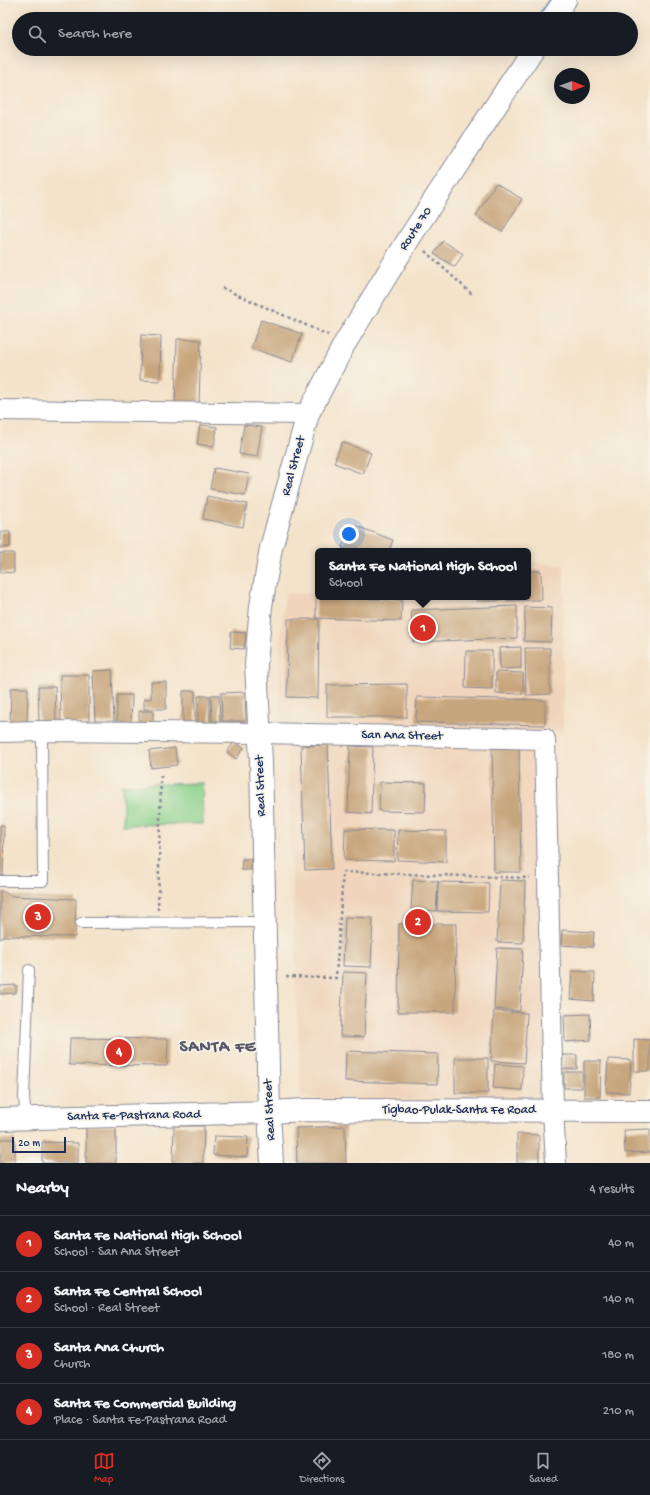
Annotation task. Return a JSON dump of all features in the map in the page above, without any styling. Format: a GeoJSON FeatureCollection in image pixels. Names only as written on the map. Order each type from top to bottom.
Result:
{"type":"FeatureCollection","features":[{"type":"Feature","properties":{"kind":"main road"},"geometry":{"type":"LineString","coordinates":[[556,12],[564,0]]}},
{"type":"Feature","properties":{"kind":"main road","name":"Route 70"},"geometry":{"type":"LineString","coordinates":[[308,414],[344,343],[410,237],[528,56]]}},
{"type":"Feature","properties":{"kind":"main road","name":"Real Street"},"geometry":{"type":"LineString","coordinates":[[272,1163],[269,1112],[265,922],[256,664],[261,606],[272,548],[308,414]]}},
{"type":"Feature","properties":{"kind":"main road","name":"Tigbao-Pulak-Santa Fe Road"},"geometry":{"type":"LineString","coordinates":[[269,1112],[307,1110],[650,1110]]}},
{"type":"Feature","properties":{"kind":"main road","name":"Santa Fe-Pastrana Road"},"geometry":{"type":"LineString","coordinates":[[0,1119],[269,1112]]}},
{"type":"Feature","properties":{"kind":"street"},"geometry":{"type":"LineString","coordinates":[[0,410],[308,414]]}},
{"type":"Feature","properties":{"kind":"street","name":"San Ana Street"},"geometry":{"type":"LineString","coordinates":[[0,732],[259,733],[545,739],[548,878]]}},
{"type":"Feature","properties":{"kind":"street"},"geometry":{"type":"LineString","coordinates":[[548,878],[553,1110],[556,1163]]}},
{"type":"Feature","properties":{"kind":"lane"},"geometry":{"type":"LineString","coordinates":[[0,881],[43,881],[42,731]]}},
{"type":"Feature","properties":{"kind":"lane"},"geometry":{"type":"LineString","coordinates":[[81,923],[265,922]]}},
{"type":"Feature","properties":{"kind":"lane"},"geometry":{"type":"LineString","coordinates":[[26,1118],[24,1098],[29,970]]}},
{"type":"Feature","properties":{"kind":"path"},"geometry":{"type":"LineString","coordinates":[[410,237],[473,295]]}},
{"type":"Feature","properties":{"kind":"path"},"geometry":{"type":"LineString","coordinates":[[222,288],[344,343]]}},
{"type":"Feature","properties":{"kind":"path"},"geometry":{"type":"LineString","coordinates":[[157,922],[161,774]]}},
{"type":"Feature","properties":{"kind":"path"},"geometry":{"type":"LineString","coordinates":[[266,977],[336,978],[343,872],[548,878]]}},
{"type":"Feature","properties":{"kind":"shaded area"},"geometry":{"type":"Polygon","coordinates":[[[531,562],[564,565],[563,732],[283,725],[278,660],[285,593],[315,594],[315,600],[531,600],[531,562]]]}},
{"type":"Feature","properties":{"kind":"shaded area"},"geometry":{"type":"Polygon","coordinates":[[[286,743],[538,745],[548,1103],[301,1098],[286,743]]]}},
{"type":"Feature","properties":{"kind":"green space"},"geometry":{"type":"Polygon","coordinates":[[[202,783],[203,824],[123,825],[122,785],[202,783]]]}},
{"type":"Feature","properties":{"kind":"building"},"geometry":{"type":"Polygon","coordinates":[[[496,183],[522,199],[502,232],[476,216],[496,183]]]}},
{"type":"Feature","properties":{"kind":"building"},"geometry":{"type":"Polygon","coordinates":[[[443,241],[463,254],[455,267],[434,254],[443,241]]]}},
{"type":"Feature","properties":{"kind":"building"},"geometry":{"type":"Polygon","coordinates":[[[261,320],[302,334],[292,362],[251,348],[261,320]]]}},
{"type":"Feature","properties":{"kind":"building"},"geometry":{"type":"Polygon","coordinates":[[[141,335],[161,336],[160,381],[140,380],[141,335]]]}},
{"type":"Feature","properties":{"kind":"building"},"geometry":{"type":"Polygon","coordinates":[[[177,339],[201,340],[199,403],[175,403],[177,339]]]}},
{"type":"Feature","properties":{"kind":"building"},"geometry":{"type":"Polygon","coordinates":[[[200,425],[217,427],[214,447],[197,444],[200,425]]]}},
{"type":"Feature","properties":{"kind":"building"},"geometry":{"type":"Polygon","coordinates":[[[244,425],[262,427],[257,457],[239,454],[244,425]]]}},
{"type":"Feature","properties":{"kind":"building"},"geometry":{"type":"Polygon","coordinates":[[[342,442],[371,453],[363,474],[334,463],[342,442]]]}},
{"type":"Feature","properties":{"kind":"building"},"geometry":{"type":"Polygon","coordinates":[[[214,468],[249,474],[245,495],[210,489],[214,468]]]}},
{"type":"Feature","properties":{"kind":"building"},"geometry":{"type":"Polygon","coordinates":[[[207,496],[247,504],[243,527],[203,519],[207,496]]]}},
{"type":"Feature","properties":{"kind":"building"},"geometry":{"type":"Polygon","coordinates":[[[351,524],[393,540],[390,548],[342,548],[351,524]]]}},
{"type":"Feature","properties":{"kind":"building"},"geometry":{"type":"Polygon","coordinates":[[[0,532],[10,532],[10,547],[0,548],[0,532]]]}},
{"type":"Feature","properties":{"kind":"building"},"geometry":{"type":"Polygon","coordinates":[[[0,553],[14,553],[14,573],[0,572],[0,553]]]}},
{"type":"Feature","properties":{"kind":"building"},"geometry":{"type":"Polygon","coordinates":[[[531,571],[541,571],[542,600],[477,601],[531,600],[531,571]]]}},
{"type":"Feature","properties":{"kind":"building"},"geometry":{"type":"Polygon","coordinates":[[[316,600],[402,600],[401,621],[316,618],[316,600]]]}},
{"type":"Feature","properties":{"kind":"building"},"geometry":{"type":"Polygon","coordinates":[[[517,606],[517,638],[413,642],[411,610],[517,606]]]}},
{"type":"Feature","properties":{"kind":"building"},"geometry":{"type":"Polygon","coordinates":[[[525,607],[552,608],[551,642],[524,641],[525,607]]]}},
{"type":"Feature","properties":{"kind":"building"},"geometry":{"type":"Polygon","coordinates":[[[288,619],[319,619],[318,698],[287,697],[288,619]]]}},
{"type":"Feature","properties":{"kind":"building"},"geometry":{"type":"Polygon","coordinates":[[[231,632],[246,633],[244,649],[230,648],[231,632]]]}},
{"type":"Feature","properties":{"kind":"building"},"geometry":{"type":"Polygon","coordinates":[[[521,647],[521,668],[500,669],[499,648],[521,647]]]}},
{"type":"Feature","properties":{"kind":"building"},"geometry":{"type":"Polygon","coordinates":[[[525,648],[550,648],[550,694],[526,695],[525,648]]]}},
{"type":"Feature","properties":{"kind":"building"},"geometry":{"type":"Polygon","coordinates":[[[466,651],[492,651],[492,689],[465,688],[466,651]]]}},
{"type":"Feature","properties":{"kind":"building"},"geometry":{"type":"Polygon","coordinates":[[[112,670],[114,722],[95,723],[93,671],[112,670]]]}},
{"type":"Feature","properties":{"kind":"building"},"geometry":{"type":"Polygon","coordinates":[[[496,672],[523,673],[523,694],[496,693],[496,672]]]}},
{"type":"Feature","properties":{"kind":"building"},"geometry":{"type":"Polygon","coordinates":[[[60,675],[89,675],[89,724],[61,724],[60,675]]]}},
{"type":"Feature","properties":{"kind":"building"},"geometry":{"type":"Polygon","coordinates":[[[151,682],[166,682],[166,709],[144,709],[144,699],[151,699],[151,682]]]}},
{"type":"Feature","properties":{"kind":"building"},"geometry":{"type":"Polygon","coordinates":[[[407,684],[407,717],[327,717],[327,685],[407,684]]]}},
{"type":"Feature","properties":{"kind":"building"},"geometry":{"type":"Polygon","coordinates":[[[38,687],[55,687],[56,723],[39,723],[38,687]]]}},
{"type":"Feature","properties":{"kind":"building"},"geometry":{"type":"Polygon","coordinates":[[[11,688],[28,688],[27,725],[10,725],[11,688]]]}},
{"type":"Feature","properties":{"kind":"building"},"geometry":{"type":"Polygon","coordinates":[[[183,691],[195,691],[195,727],[183,727],[183,691]]]}},
{"type":"Feature","properties":{"kind":"building"},"geometry":{"type":"Polygon","coordinates":[[[245,692],[246,721],[222,721],[221,693],[245,692]]]}},
{"type":"Feature","properties":{"kind":"building"},"geometry":{"type":"Polygon","coordinates":[[[117,695],[132,695],[131,726],[117,726],[117,695]]]}},
{"type":"Feature","properties":{"kind":"building"},"geometry":{"type":"Polygon","coordinates":[[[211,695],[219,695],[220,721],[212,721],[211,695]]]}},
{"type":"Feature","properties":{"kind":"building"},"geometry":{"type":"Polygon","coordinates":[[[198,696],[210,696],[210,725],[198,725],[198,696]]]}},
{"type":"Feature","properties":{"kind":"building"},"geometry":{"type":"Polygon","coordinates":[[[417,697],[545,700],[545,725],[416,722],[417,697]]]}},
{"type":"Feature","properties":{"kind":"building"},"geometry":{"type":"Polygon","coordinates":[[[139,711],[153,711],[153,727],[139,727],[139,711]]]}},
{"type":"Feature","properties":{"kind":"building"},"geometry":{"type":"Polygon","coordinates":[[[234,742],[244,748],[236,759],[227,752],[234,742]]]}},
{"type":"Feature","properties":{"kind":"building"},"geometry":{"type":"Polygon","coordinates":[[[328,745],[332,869],[305,870],[301,746],[328,745]]]}},
{"type":"Feature","properties":{"kind":"building"},"geometry":{"type":"Polygon","coordinates":[[[350,746],[373,747],[371,814],[348,812],[350,746]]]}},
{"type":"Feature","properties":{"kind":"building"},"geometry":{"type":"Polygon","coordinates":[[[175,748],[177,765],[151,768],[149,751],[175,748]]]}},
{"type":"Feature","properties":{"kind":"building"},"geometry":{"type":"Polygon","coordinates":[[[492,748],[519,748],[521,872],[494,872],[492,748]]]}},
{"type":"Feature","properties":{"kind":"building"},"geometry":{"type":"Polygon","coordinates":[[[380,782],[426,783],[425,812],[379,811],[380,782]]]}},
{"type":"Feature","properties":{"kind":"building"},"geometry":{"type":"Polygon","coordinates":[[[0,825],[4,825],[3,877],[0,877],[0,825]]]}},
{"type":"Feature","properties":{"kind":"building"},"geometry":{"type":"Polygon","coordinates":[[[345,829],[394,830],[394,861],[344,860],[345,829]]]}},
{"type":"Feature","properties":{"kind":"building"},"geometry":{"type":"Polygon","coordinates":[[[398,830],[446,831],[446,862],[397,860],[398,830]]]}},
{"type":"Feature","properties":{"kind":"building"},"geometry":{"type":"Polygon","coordinates":[[[242,859],[251,859],[251,870],[241,870],[242,859]]]}},
{"type":"Feature","properties":{"kind":"building"},"geometry":{"type":"Polygon","coordinates":[[[413,880],[438,881],[436,911],[411,909],[413,880]]]}},
{"type":"Feature","properties":{"kind":"building"},"geometry":{"type":"Polygon","coordinates":[[[500,880],[525,881],[523,943],[497,942],[500,880]]]}},
{"type":"Feature","properties":{"kind":"building"},"geometry":{"type":"Polygon","coordinates":[[[438,882],[489,883],[488,912],[437,911],[438,882]]]}},
{"type":"Feature","properties":{"kind":"building"},"geometry":{"type":"Polygon","coordinates":[[[0,890],[12,896],[76,899],[75,937],[6,936],[0,939],[0,890]]]}},
{"type":"Feature","properties":{"kind":"building"},"geometry":{"type":"Polygon","coordinates":[[[345,917],[373,918],[371,967],[343,966],[345,917]]]}},
{"type":"Feature","properties":{"kind":"building"},"geometry":{"type":"Polygon","coordinates":[[[399,924],[456,924],[455,1012],[398,1012],[399,924]]]}},
{"type":"Feature","properties":{"kind":"building"},"geometry":{"type":"Polygon","coordinates":[[[562,930],[594,932],[593,947],[561,945],[562,930]]]}},
{"type":"Feature","properties":{"kind":"building"},"geometry":{"type":"Polygon","coordinates":[[[497,948],[523,949],[520,1011],[494,1009],[497,948]]]}},
{"type":"Feature","properties":{"kind":"building"},"geometry":{"type":"Polygon","coordinates":[[[572,971],[595,972],[594,1001],[570,999],[572,971]]]}},
{"type":"Feature","properties":{"kind":"building"},"geometry":{"type":"Polygon","coordinates":[[[343,972],[367,973],[364,1037],[340,1036],[343,972]]]}},
{"type":"Feature","properties":{"kind":"building"},"geometry":{"type":"Polygon","coordinates":[[[16,985],[16,993],[0,994],[0,986],[16,985]]]}},
{"type":"Feature","properties":{"kind":"building"},"geometry":{"type":"Polygon","coordinates":[[[494,1011],[527,1013],[524,1063],[491,1061],[494,1011]]]}},
{"type":"Feature","properties":{"kind":"building"},"geometry":{"type":"Polygon","coordinates":[[[590,1014],[591,1040],[565,1042],[564,1015],[590,1014]]]}},
{"type":"Feature","properties":{"kind":"building"},"geometry":{"type":"Polygon","coordinates":[[[70,1038],[168,1039],[167,1066],[69,1065],[70,1038]]]}},
{"type":"Feature","properties":{"kind":"building"},"geometry":{"type":"Polygon","coordinates":[[[634,1039],[650,1040],[650,1071],[634,1071],[634,1039]]]}},
{"type":"Feature","properties":{"kind":"building"},"geometry":{"type":"Polygon","coordinates":[[[346,1051],[438,1054],[437,1084],[345,1081],[346,1051]]]}},
{"type":"Feature","properties":{"kind":"building"},"geometry":{"type":"Polygon","coordinates":[[[563,1055],[577,1055],[577,1069],[562,1069],[563,1055]]]}},
{"type":"Feature","properties":{"kind":"building"},"geometry":{"type":"Polygon","coordinates":[[[455,1058],[488,1058],[488,1093],[455,1093],[455,1058]]]}},
{"type":"Feature","properties":{"kind":"building"},"geometry":{"type":"Polygon","coordinates":[[[608,1059],[631,1060],[629,1093],[606,1092],[608,1059]]]}},
{"type":"Feature","properties":{"kind":"building"},"geometry":{"type":"Polygon","coordinates":[[[584,1061],[601,1061],[600,1097],[584,1097],[584,1061]]]}},
{"type":"Feature","properties":{"kind":"building"},"geometry":{"type":"Polygon","coordinates":[[[495,1064],[523,1066],[522,1090],[493,1088],[495,1064]]]}},
{"type":"Feature","properties":{"kind":"building"},"geometry":{"type":"Polygon","coordinates":[[[564,1072],[582,1072],[582,1088],[564,1088],[564,1072]]]}},
{"type":"Feature","properties":{"kind":"building"},"geometry":{"type":"Polygon","coordinates":[[[86,1126],[116,1126],[116,1163],[86,1163],[86,1126]]]}},
{"type":"Feature","properties":{"kind":"building"},"geometry":{"type":"Polygon","coordinates":[[[174,1126],[204,1126],[203,1163],[173,1163],[174,1126]]]}},
{"type":"Feature","properties":{"kind":"building"},"geometry":{"type":"Polygon","coordinates":[[[345,1126],[346,1163],[297,1163],[296,1128],[345,1126]]]}},
{"type":"Feature","properties":{"kind":"building"},"geometry":{"type":"Polygon","coordinates":[[[650,1129],[650,1152],[625,1153],[624,1130],[650,1129]]]}},
{"type":"Feature","properties":{"kind":"building"},"geometry":{"type":"Polygon","coordinates":[[[517,1134],[539,1135],[539,1163],[517,1163],[517,1134]]]}},
{"type":"Feature","properties":{"kind":"building"},"geometry":{"type":"Polygon","coordinates":[[[214,1136],[248,1137],[247,1157],[213,1155],[214,1136]]]}},
{"type":"Feature","properties":{"kind":"building"},"geometry":{"type":"Polygon","coordinates":[[[0,1139],[15,1139],[15,1163],[0,1163],[0,1139]]]}},
{"type":"Feature","properties":{"kind":"building"},"geometry":{"type":"Polygon","coordinates":[[[42,1142],[78,1143],[78,1163],[42,1163],[42,1142]]]}},
{"type":"Feature","properties":{"kind":"waterway"},"geometry":{"type":"LineString","coordinates":[[543,12],[551,0]]}},
{"type":"Feature","properties":{"kind":"place","name":"Santa Fe National High School"},"geometry":{"type":"Point","coordinates":[423,628]}},
{"type":"Feature","properties":{"kind":"place","name":"Santa Ana Church"},"geometry":{"type":"Point","coordinates":[38,917]}},
{"type":"Feature","properties":{"kind":"place","name":"Santa Fe Central School"},"geometry":{"type":"Point","coordinates":[418,922]}},
{"type":"Feature","properties":{"kind":"place","name":"Santa Fe Commercial Building"},"geometry":{"type":"Point","coordinates":[119,1052]}},
{"type":"Feature","properties":{"kind":"district","name":"SANTA FE"},"geometry":{"type":"Point","coordinates":[218,1048]}}]}
